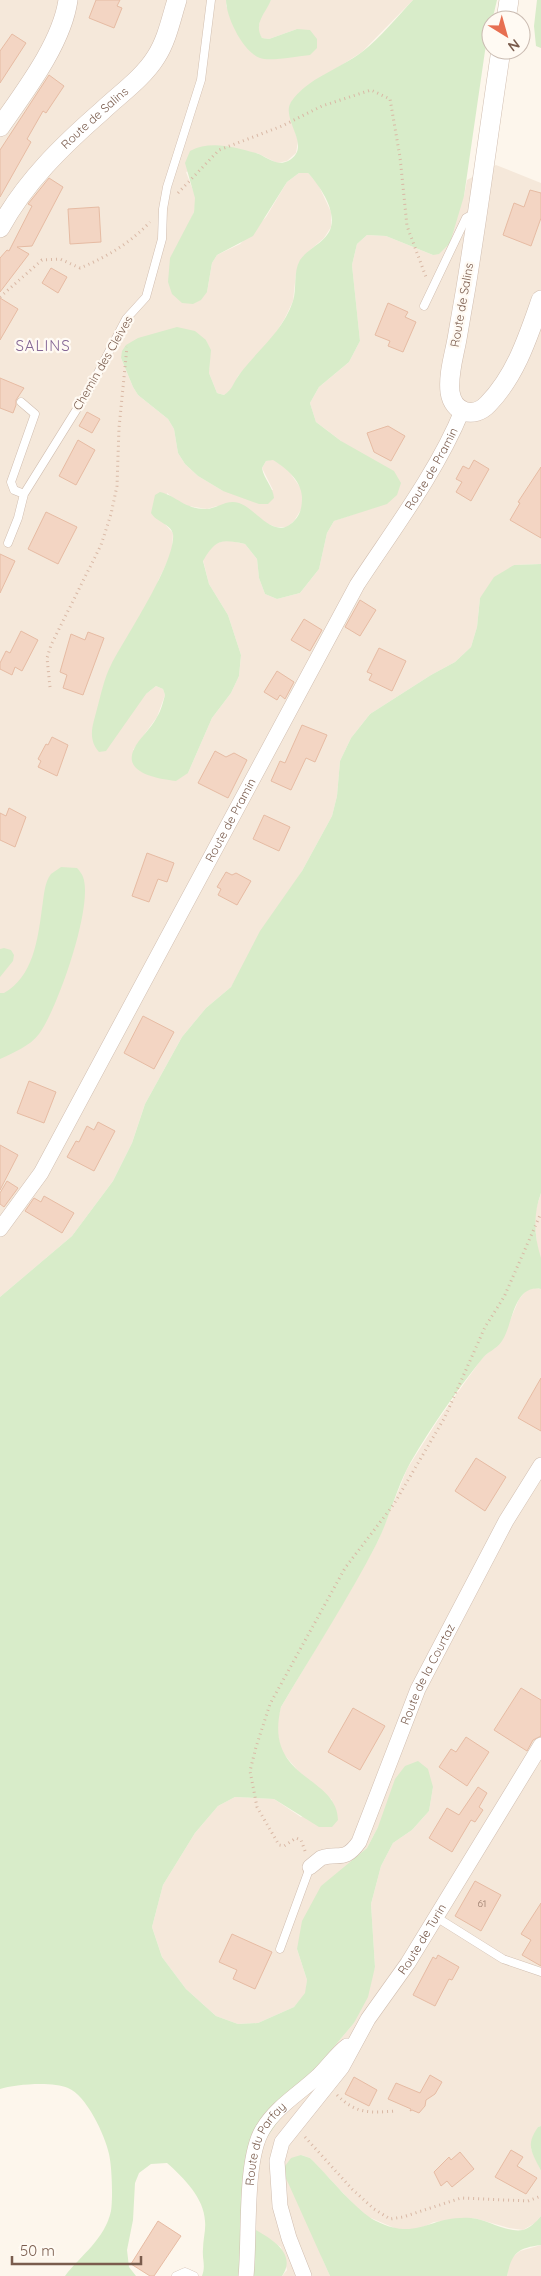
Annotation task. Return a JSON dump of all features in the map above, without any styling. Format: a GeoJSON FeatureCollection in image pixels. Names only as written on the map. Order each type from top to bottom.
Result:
{"type":"FeatureCollection","features":[{"type":"Feature","properties":{"kind":"street"},"geometry":{"type":"LineString","coordinates":[[3,117],[60,31],[68,0]]}},
{"type":"Feature","properties":{"kind":"street","name":"Route de Salins"},"geometry":{"type":"LineString","coordinates":[[0,228],[21,193],[45,166],[77,133],[142,74],[156,58],[165,38],[177,0]]}},
{"type":"Feature","properties":{"kind":"street","name":"Route de Salins"},"geometry":{"type":"LineString","coordinates":[[462,411],[452,398],[450,375],[500,60]]}},
{"type":"Feature","properties":{"kind":"street"},"geometry":{"type":"LineString","coordinates":[[462,411],[474,413],[483,409],[504,384],[526,342],[541,300]]}},
{"type":"Feature","properties":{"kind":"street","name":"Route de Pramin"},"geometry":{"type":"LineString","coordinates":[[0,1229],[41,1173],[357,585],[414,498],[456,426],[462,411]]}},
{"type":"Feature","properties":{"kind":"street","name":"Route de la Courtaz"},"geometry":{"type":"LineString","coordinates":[[308,1861],[347,1854],[359,1842],[418,1689],[506,1521],[541,1465]]}},
{"type":"Feature","properties":{"kind":"street","name":"Route de Turin"},"geometry":{"type":"LineString","coordinates":[[304,2276],[284,2223],[278,2188],[277,2161],[282,2142],[293,2126],[329,2085],[368,2019],[408,1963],[541,1745]]}},
{"type":"Feature","properties":{"kind":"street","name":"Route du Parfay"},"geometry":{"type":"LineString","coordinates":[[246,2276],[251,2180],[256,2142],[263,2128],[284,2105],[319,2075],[345,2047],[353,2046]]}},
{"type":"Feature","properties":{"kind":"lane","name":"Chemin des Cleives"},"geometry":{"type":"LineString","coordinates":[[8,543],[18,518],[24,494],[90,388],[126,319],[146,297],[162,239],[163,209],[167,187],[201,80],[211,0]]}},
{"type":"Feature","properties":{"kind":"lane"},"geometry":{"type":"LineString","coordinates":[[424,306],[466,218],[477,212]]}},
{"type":"Feature","properties":{"kind":"lane"},"geometry":{"type":"LineString","coordinates":[[21,402],[35,414],[11,482],[14,490],[24,494]]}},
{"type":"Feature","properties":{"kind":"lane"},"geometry":{"type":"LineString","coordinates":[[280,1949],[308,1861]]}},
{"type":"Feature","properties":{"kind":"lane"},"geometry":{"type":"LineString","coordinates":[[436,1917],[503,1958],[541,1972]]}},
{"type":"Feature","properties":{"kind":"lane"},"geometry":{"type":"LineString","coordinates":[[176,2276],[185,2272],[194,2276]]}},
{"type":"Feature","properties":{"kind":"path"},"geometry":{"type":"LineString","coordinates":[[0,297],[42,260],[60,259],[80,268],[105,258],[137,235],[219,150],[282,126],[322,106],[372,90],[390,100],[400,157],[407,226],[430,290]]}},
{"type":"Feature","properties":{"kind":"path"},"geometry":{"type":"LineString","coordinates":[[50,687],[47,658],[51,645],[101,545],[111,514],[117,486],[118,428],[124,392],[126,350],[129,341]]}},
{"type":"Feature","properties":{"kind":"path"},"geometry":{"type":"LineString","coordinates":[[308,1861],[301,1840],[296,1838],[284,1846],[279,1845],[257,1807],[250,1771],[270,1704],[345,1568],[394,1504],[446,1417],[485,1327],[504,1297],[541,1213]]}},
{"type":"Feature","properties":{"kind":"path"},"geometry":{"type":"LineString","coordinates":[[329,2085],[348,2106],[372,2113],[395,2111]]}},
{"type":"Feature","properties":{"kind":"path"},"geometry":{"type":"LineString","coordinates":[[293,2126],[315,2146],[352,2189],[374,2209],[390,2219],[403,2217],[461,2198],[528,2201],[541,2196]]}},
{"type":"Feature","properties":{"kind":"shaded area"},"geometry":{"type":"Polygon","coordinates":[[[0,0],[226,0],[226,6],[253,54],[297,29],[269,39],[262,38],[258,32],[260,19],[271,0],[413,0],[362,52],[301,91],[290,104],[289,113],[298,141],[296,153],[287,161],[277,163],[257,153],[186,172],[196,198],[194,212],[188,225],[207,292],[212,263],[217,255],[240,244],[266,217],[287,182],[299,173],[308,173],[318,184],[331,212],[331,227],[324,238],[309,251],[296,273],[293,301],[272,339],[238,376],[232,390],[224,395],[217,393],[209,373],[210,350],[206,340],[121,358],[138,395],[168,419],[174,429],[178,453],[185,464],[198,476],[223,491],[273,490],[262,468],[266,461],[273,459],[288,470],[302,490],[302,508],[294,521],[287,527],[276,527],[263,522],[248,509],[217,506],[207,509],[188,506],[179,503],[167,493],[164,523],[173,533],[172,552],[158,581],[146,694],[156,686],[163,689],[165,695],[157,717],[133,750],[188,773],[212,718],[231,693],[239,676],[241,655],[228,615],[209,584],[203,560],[212,545],[226,540],[245,544],[257,559],[259,578],[265,594],[277,599],[300,593],[319,569],[327,533],[334,521],[357,513],[341,441],[316,422],[310,403],[319,387],[349,362],[360,341],[352,265],[357,244],[367,235],[386,236],[433,255],[464,196],[467,180],[496,165],[541,183],[541,564],[514,565],[480,598],[477,627],[471,647],[455,662],[370,714],[351,738],[340,761],[337,796],[332,816],[302,871],[231,987],[206,1008],[182,1037],[145,1104],[132,1143],[113,1181],[72,1236],[0,1297],[0,0]]]}},
{"type":"Feature","properties":{"kind":"shaded area"},"geometry":{"type":"Polygon","coordinates":[[[541,1193],[541,1259],[538,1253],[534,1216],[541,1193]]]}},
{"type":"Feature","properties":{"kind":"shaded area"},"geometry":{"type":"Polygon","coordinates":[[[541,1289],[541,2126],[538,2127],[531,2149],[541,2171],[541,2216],[535,2223],[523,2230],[474,2218],[434,2222],[417,2230],[399,2230],[364,2215],[310,2158],[301,2155],[322,2258],[330,2276],[282,2276],[287,2270],[281,2247],[243,2223],[242,2206],[266,2139],[312,2073],[354,2023],[375,1967],[371,1904],[381,1866],[393,1843],[412,1830],[429,1811],[433,1787],[378,1827],[367,1848],[351,1862],[297,1949],[307,1980],[306,1993],[294,2007],[258,2023],[238,2024],[216,2016],[186,1989],[162,1957],[152,1927],[163,1885],[195,1833],[218,1806],[235,1797],[274,1799],[301,1817],[332,1800],[300,1773],[281,1751],[276,1725],[281,1707],[378,1541],[407,1469],[438,1420],[483,1357],[501,1342],[519,1299],[527,1290],[541,1289]]]}},
{"type":"Feature","properties":{"kind":"shaded area"},"geometry":{"type":"Polygon","coordinates":[[[541,2245],[541,2276],[507,2276],[510,2259],[520,2251],[541,2245]]]}},
{"type":"Feature","properties":{"kind":"green space"},"geometry":{"type":"Polygon","coordinates":[[[226,0],[271,0],[261,18],[259,28],[262,38],[269,39],[297,29],[310,30],[317,39],[317,48],[310,55],[277,59],[260,58],[248,49],[237,33],[229,15],[226,0]]]}},
{"type":"Feature","properties":{"kind":"green space"},"geometry":{"type":"Polygon","coordinates":[[[413,0],[497,0],[495,10],[481,10],[481,60],[484,60],[464,196],[450,243],[439,254],[433,255],[386,236],[367,235],[357,244],[352,265],[360,341],[349,362],[319,387],[310,403],[316,422],[341,441],[394,471],[401,483],[397,495],[387,504],[334,521],[327,533],[319,569],[300,593],[277,599],[265,594],[259,578],[257,559],[245,544],[225,541],[212,548],[203,561],[209,584],[228,615],[241,655],[239,676],[231,693],[212,718],[188,773],[176,781],[153,777],[138,770],[133,764],[132,757],[136,745],[152,726],[160,712],[165,695],[163,689],[156,686],[146,694],[106,751],[99,752],[95,747],[92,731],[109,670],[159,580],[172,546],[172,531],[151,513],[155,495],[160,492],[186,505],[206,509],[230,502],[239,503],[265,522],[279,528],[287,526],[298,516],[301,510],[302,497],[296,480],[288,471],[273,460],[266,461],[262,468],[274,498],[268,504],[259,504],[223,491],[198,476],[185,464],[178,453],[174,429],[168,419],[138,395],[133,387],[121,358],[122,351],[126,345],[138,338],[177,327],[195,331],[206,340],[211,350],[209,373],[217,393],[224,395],[229,390],[289,312],[293,301],[300,260],[326,237],[331,227],[331,213],[326,198],[317,184],[308,173],[299,173],[287,182],[253,236],[217,255],[212,263],[207,292],[201,300],[193,304],[182,303],[172,294],[168,282],[170,258],[194,212],[195,198],[185,163],[190,151],[214,145],[256,153],[279,163],[288,161],[295,155],[298,148],[290,117],[289,109],[291,102],[306,86],[362,52],[413,0]]]}},
{"type":"Feature","properties":{"kind":"green space"},"geometry":{"type":"Polygon","coordinates":[[[537,0],[541,0],[541,48],[536,46],[534,26],[537,0]]]}},
{"type":"Feature","properties":{"kind":"green space"},"geometry":{"type":"Polygon","coordinates":[[[541,564],[541,1193],[535,1225],[541,1258],[541,1289],[532,1289],[519,1299],[502,1341],[472,1371],[423,1441],[407,1469],[381,1534],[366,1564],[281,1707],[278,1731],[282,1749],[291,1763],[326,1794],[335,1805],[338,1820],[332,1827],[319,1827],[274,1799],[235,1797],[218,1806],[195,1833],[163,1885],[152,1927],[162,1957],[186,1989],[216,2016],[238,2024],[258,2023],[294,2007],[305,1993],[307,1980],[297,1949],[302,1921],[321,1886],[367,1848],[378,1827],[395,1779],[405,1766],[418,1761],[428,1769],[433,1787],[429,1811],[412,1830],[393,1843],[381,1866],[371,1904],[375,1967],[368,1997],[354,2023],[312,2073],[266,2139],[242,2206],[243,2223],[268,2238],[283,2251],[286,2258],[286,2267],[282,2276],[202,2276],[204,2269],[204,2213],[192,2189],[167,2163],[151,2164],[139,2173],[135,2183],[133,2220],[127,2250],[129,2267],[136,2276],[65,2276],[104,2230],[112,2205],[111,2174],[107,2146],[99,2127],[88,2107],[75,2092],[53,2084],[24,2085],[0,2089],[0,1297],[72,1236],[113,1181],[132,1143],[145,1104],[182,1037],[206,1008],[231,987],[260,931],[302,871],[332,816],[337,796],[340,761],[351,738],[370,714],[455,662],[471,647],[477,627],[480,598],[494,577],[514,565],[541,564]]]}},
{"type":"Feature","properties":{"kind":"green space"},"geometry":{"type":"Polygon","coordinates":[[[61,867],[77,868],[83,877],[85,891],[79,933],[72,957],[47,1022],[39,1034],[26,1046],[0,1059],[0,993],[4,993],[14,986],[28,967],[36,944],[47,882],[51,874],[61,867]]]}},
{"type":"Feature","properties":{"kind":"green space"},"geometry":{"type":"Polygon","coordinates":[[[0,949],[11,950],[14,955],[13,961],[0,977],[0,949]]]}},
{"type":"Feature","properties":{"kind":"green space"},"geometry":{"type":"Polygon","coordinates":[[[541,2126],[541,2171],[531,2149],[531,2144],[534,2134],[538,2127],[541,2126]]]}},
{"type":"Feature","properties":{"kind":"green space"},"geometry":{"type":"Polygon","coordinates":[[[301,2155],[310,2158],[360,2210],[376,2221],[390,2227],[413,2228],[444,2220],[471,2218],[510,2230],[523,2230],[541,2216],[541,2245],[526,2248],[517,2253],[511,2262],[507,2276],[330,2276],[285,2176],[285,2166],[291,2158],[301,2155]]]}},
{"type":"Feature","properties":{"kind":"building"},"geometry":{"type":"Polygon","coordinates":[[[96,0],[120,0],[117,6],[122,8],[114,28],[89,18],[96,0]]]}},
{"type":"Feature","properties":{"kind":"building"},"geometry":{"type":"Polygon","coordinates":[[[12,34],[26,43],[0,83],[0,51],[12,34]]]}},
{"type":"Feature","properties":{"kind":"building"},"geometry":{"type":"Polygon","coordinates":[[[49,75],[64,86],[46,113],[43,111],[27,139],[31,142],[0,197],[0,150],[49,75]]]}},
{"type":"Feature","properties":{"kind":"building"},"geometry":{"type":"Polygon","coordinates":[[[49,178],[63,187],[32,246],[17,247],[29,254],[0,292],[0,258],[7,250],[9,251],[32,206],[28,204],[49,178]]]}},
{"type":"Feature","properties":{"kind":"building"},"geometry":{"type":"Polygon","coordinates":[[[530,190],[541,193],[541,218],[531,246],[503,235],[514,203],[524,207],[530,190]]]}},
{"type":"Feature","properties":{"kind":"building"},"geometry":{"type":"Polygon","coordinates":[[[99,207],[101,242],[70,244],[68,209],[99,207]]]}},
{"type":"Feature","properties":{"kind":"building"},"geometry":{"type":"Polygon","coordinates":[[[51,268],[67,277],[58,293],[42,283],[51,268]]]}},
{"type":"Feature","properties":{"kind":"building"},"geometry":{"type":"Polygon","coordinates":[[[0,298],[18,309],[0,340],[0,298]]]}},
{"type":"Feature","properties":{"kind":"building"},"geometry":{"type":"Polygon","coordinates":[[[388,303],[408,312],[405,317],[416,322],[403,352],[388,346],[390,341],[375,335],[388,303]]]}},
{"type":"Feature","properties":{"kind":"building"},"geometry":{"type":"Polygon","coordinates":[[[0,378],[24,388],[16,400],[13,413],[0,408],[0,378]]]}},
{"type":"Feature","properties":{"kind":"building"},"geometry":{"type":"Polygon","coordinates":[[[87,412],[100,419],[92,433],[79,426],[87,412]]]}},
{"type":"Feature","properties":{"kind":"building"},"geometry":{"type":"Polygon","coordinates":[[[388,426],[405,436],[391,461],[374,452],[367,433],[388,426]]]}},
{"type":"Feature","properties":{"kind":"building"},"geometry":{"type":"Polygon","coordinates":[[[78,440],[95,450],[76,485],[59,476],[78,440]]]}},
{"type":"Feature","properties":{"kind":"building"},"geometry":{"type":"Polygon","coordinates":[[[474,460],[489,469],[471,501],[456,492],[462,482],[456,479],[463,466],[469,469],[474,460]]]}},
{"type":"Feature","properties":{"kind":"building"},"geometry":{"type":"Polygon","coordinates":[[[541,467],[541,538],[510,520],[520,503],[518,502],[541,467]]]}},
{"type":"Feature","properties":{"kind":"building"},"geometry":{"type":"Polygon","coordinates":[[[46,512],[77,527],[58,564],[28,549],[46,512]]]}},
{"type":"Feature","properties":{"kind":"building"},"geometry":{"type":"Polygon","coordinates":[[[0,554],[15,561],[0,593],[0,554]]]}},
{"type":"Feature","properties":{"kind":"building"},"geometry":{"type":"Polygon","coordinates":[[[360,600],[376,610],[360,636],[345,627],[360,600]]]}},
{"type":"Feature","properties":{"kind":"building"},"geometry":{"type":"Polygon","coordinates":[[[304,619],[322,630],[310,651],[291,640],[304,619]]]}},
{"type":"Feature","properties":{"kind":"building"},"geometry":{"type":"Polygon","coordinates":[[[21,631],[38,640],[22,671],[15,667],[12,675],[0,669],[0,663],[6,651],[10,653],[21,631]]]}},
{"type":"Feature","properties":{"kind":"building"},"geometry":{"type":"Polygon","coordinates":[[[88,632],[104,638],[83,695],[63,688],[67,675],[60,672],[71,634],[85,640],[88,632]]]}},
{"type":"Feature","properties":{"kind":"building"},"geometry":{"type":"Polygon","coordinates":[[[379,648],[406,661],[392,691],[369,680],[372,674],[367,672],[379,648]]]}},
{"type":"Feature","properties":{"kind":"building"},"geometry":{"type":"Polygon","coordinates":[[[277,671],[294,682],[285,699],[280,695],[277,700],[264,692],[277,671]]]}},
{"type":"Feature","properties":{"kind":"building"},"geometry":{"type":"Polygon","coordinates":[[[302,725],[327,735],[315,762],[306,758],[291,790],[271,781],[280,761],[285,763],[302,725]]]}},
{"type":"Feature","properties":{"kind":"building"},"geometry":{"type":"Polygon","coordinates":[[[52,737],[68,745],[57,776],[38,767],[41,761],[38,759],[52,737]]]}},
{"type":"Feature","properties":{"kind":"building"},"geometry":{"type":"Polygon","coordinates":[[[215,751],[226,757],[234,753],[247,760],[228,798],[198,783],[215,751]]]}},
{"type":"Feature","properties":{"kind":"building"},"geometry":{"type":"Polygon","coordinates":[[[9,808],[26,817],[15,847],[0,840],[0,813],[6,816],[9,808]]]}},
{"type":"Feature","properties":{"kind":"building"},"geometry":{"type":"Polygon","coordinates":[[[264,815],[290,827],[279,851],[253,839],[264,815]]]}},
{"type":"Feature","properties":{"kind":"building"},"geometry":{"type":"Polygon","coordinates":[[[147,853],[174,863],[167,882],[158,879],[149,902],[132,896],[147,853]]]}},
{"type":"Feature","properties":{"kind":"building"},"geometry":{"type":"Polygon","coordinates":[[[226,872],[232,875],[236,873],[251,881],[237,905],[218,895],[221,889],[217,887],[226,872]]]}},
{"type":"Feature","properties":{"kind":"building"},"geometry":{"type":"Polygon","coordinates":[[[143,1016],[174,1032],[154,1069],[124,1053],[143,1016]]]}},
{"type":"Feature","properties":{"kind":"building"},"geometry":{"type":"Polygon","coordinates":[[[29,1081],[56,1092],[44,1123],[17,1113],[29,1081]]]}},
{"type":"Feature","properties":{"kind":"building"},"geometry":{"type":"Polygon","coordinates":[[[98,1122],[115,1131],[94,1171],[67,1157],[76,1141],[79,1142],[87,1126],[94,1130],[98,1122]]]}},
{"type":"Feature","properties":{"kind":"building"},"geometry":{"type":"Polygon","coordinates":[[[0,1145],[18,1155],[0,1190],[0,1145]]]}},
{"type":"Feature","properties":{"kind":"building"},"geometry":{"type":"Polygon","coordinates":[[[7,1181],[18,1188],[4,1207],[0,1204],[0,1193],[7,1181]]]}},
{"type":"Feature","properties":{"kind":"building"},"geometry":{"type":"Polygon","coordinates":[[[44,1196],[74,1213],[62,1233],[25,1211],[34,1198],[41,1202],[44,1196]]]}},
{"type":"Feature","properties":{"kind":"building"},"geometry":{"type":"Polygon","coordinates":[[[541,1378],[541,1431],[518,1418],[541,1378]]]}},
{"type":"Feature","properties":{"kind":"building"},"geometry":{"type":"Polygon","coordinates":[[[476,1458],[506,1477],[485,1511],[455,1491],[476,1458]]]}},
{"type":"Feature","properties":{"kind":"building"},"geometry":{"type":"Polygon","coordinates":[[[521,1688],[541,1700],[541,1736],[533,1740],[527,1751],[494,1730],[521,1688]]]}},
{"type":"Feature","properties":{"kind":"building"},"geometry":{"type":"Polygon","coordinates":[[[353,1708],[385,1726],[360,1770],[328,1752],[353,1708]]]}},
{"type":"Feature","properties":{"kind":"building"},"geometry":{"type":"Polygon","coordinates":[[[466,1737],[489,1752],[467,1786],[439,1767],[451,1749],[456,1752],[466,1737]]]}},
{"type":"Feature","properties":{"kind":"building"},"geometry":{"type":"Polygon","coordinates":[[[478,1787],[487,1793],[479,1807],[483,1810],[475,1822],[471,1820],[452,1852],[429,1838],[447,1808],[459,1815],[478,1787]]]}},
{"type":"Feature","properties":{"kind":"building"},"geometry":{"type":"Polygon","coordinates":[[[475,1881],[501,1895],[481,1931],[455,1916],[475,1881]]]}},
{"type":"Feature","properties":{"kind":"building"},"geometry":{"type":"Polygon","coordinates":[[[541,1903],[541,1966],[522,1955],[531,1940],[521,1934],[541,1903]]]}},
{"type":"Feature","properties":{"kind":"building"},"geometry":{"type":"Polygon","coordinates":[[[232,1934],[272,1952],[255,1989],[233,1979],[237,1970],[219,1962],[232,1934]]]}},
{"type":"Feature","properties":{"kind":"building"},"geometry":{"type":"Polygon","coordinates":[[[438,1955],[459,1967],[452,1980],[449,1979],[435,2006],[413,1995],[433,1957],[436,1959],[438,1955]]]}},
{"type":"Feature","properties":{"kind":"building"},"geometry":{"type":"Polygon","coordinates":[[[430,2075],[442,2082],[435,2094],[426,2100],[425,2106],[419,2113],[410,2111],[411,2109],[388,2099],[396,2083],[420,2093],[430,2075]]]}},
{"type":"Feature","properties":{"kind":"building"},"geometry":{"type":"Polygon","coordinates":[[[354,2077],[377,2090],[369,2106],[345,2094],[354,2077]]]}},
{"type":"Feature","properties":{"kind":"building"},"geometry":{"type":"Polygon","coordinates":[[[511,2150],[523,2157],[517,2166],[537,2178],[526,2194],[495,2177],[511,2150]]]}},
{"type":"Feature","properties":{"kind":"building"},"geometry":{"type":"Polygon","coordinates":[[[460,2152],[474,2169],[452,2187],[447,2181],[441,2186],[434,2172],[449,2157],[451,2160],[460,2152]]]}},
{"type":"Feature","properties":{"kind":"building"},"geometry":{"type":"Polygon","coordinates":[[[158,2221],[181,2236],[154,2276],[150,2276],[131,2264],[158,2221]]]}},
{"type":"Feature","properties":{"kind":"district","name":"SALINS"},"geometry":{"type":"Point","coordinates":[43,346]}}]}
